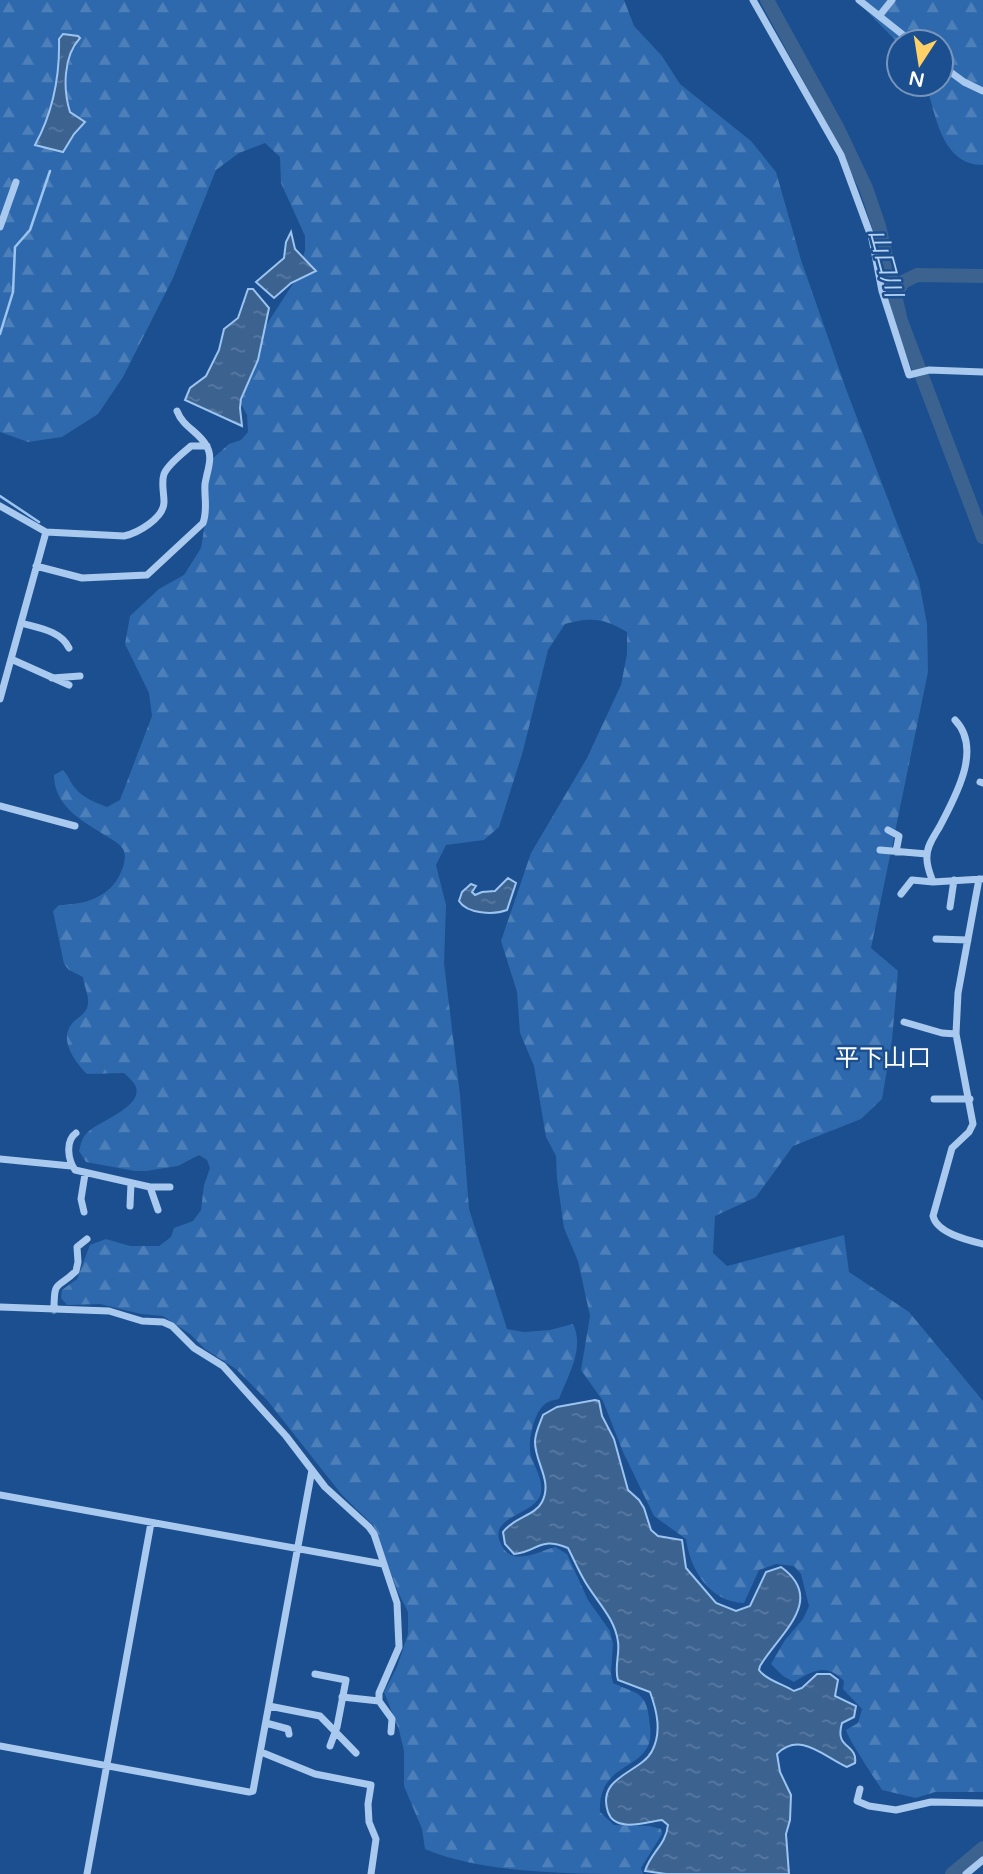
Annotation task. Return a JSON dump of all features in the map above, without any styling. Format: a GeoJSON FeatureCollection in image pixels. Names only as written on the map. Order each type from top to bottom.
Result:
{"type":"FeatureCollection","features":[{"type":"Feature","properties":{"kind":"street"},"geometry":{"type":"LineString","coordinates":[[754,0],[841,155],[872,239],[885,304],[909,376],[924,371],[983,372]]}},
{"type":"Feature","properties":{"kind":"street"},"geometry":{"type":"LineString","coordinates":[[859,0],[895,28]]}},
{"type":"Feature","properties":{"kind":"street"},"geometry":{"type":"LineString","coordinates":[[880,15],[892,0]]}},
{"type":"Feature","properties":{"kind":"street"},"geometry":{"type":"LineString","coordinates":[[955,75],[983,91]]}},
{"type":"Feature","properties":{"kind":"street"},"geometry":{"type":"LineString","coordinates":[[0,227],[16,182]]}},
{"type":"Feature","properties":{"kind":"street"},"geometry":{"type":"LineString","coordinates":[[36,566],[82,578],[147,575],[204,520],[205,483],[210,459],[207,446],[183,424],[177,411]]}},
{"type":"Feature","properties":{"kind":"street"},"geometry":{"type":"LineString","coordinates":[[1,508],[46,532],[124,536],[155,519],[163,508],[164,472],[191,446],[207,446]]}},
{"type":"Feature","properties":{"kind":"street"},"geometry":{"type":"LineString","coordinates":[[0,699],[46,532]]}},
{"type":"Feature","properties":{"kind":"street"},"geometry":{"type":"LineString","coordinates":[[21,623],[52,632],[65,639],[69,648]]}},
{"type":"Feature","properties":{"kind":"street"},"geometry":{"type":"LineString","coordinates":[[0,660],[11,661],[69,685]]}},
{"type":"Feature","properties":{"kind":"street"},"geometry":{"type":"LineString","coordinates":[[51,678],[80,676]]}},
{"type":"Feature","properties":{"kind":"street"},"geometry":{"type":"LineString","coordinates":[[933,883],[927,854],[932,839],[959,790],[968,756],[965,738],[955,720]]}},
{"type":"Feature","properties":{"kind":"street"},"geometry":{"type":"LineString","coordinates":[[0,806],[75,826]]}},
{"type":"Feature","properties":{"kind":"street"},"geometry":{"type":"LineString","coordinates":[[888,830],[899,836],[896,852]]}},
{"type":"Feature","properties":{"kind":"street"},"geometry":{"type":"LineString","coordinates":[[880,850],[927,854]]}},
{"type":"Feature","properties":{"kind":"street"},"geometry":{"type":"LineString","coordinates":[[901,894],[912,880],[933,883],[981,879],[958,993],[956,1034],[973,1124],[969,1132],[952,1148],[933,1216],[934,1223],[941,1228],[983,1244]]}},
{"type":"Feature","properties":{"kind":"street"},"geometry":{"type":"LineString","coordinates":[[950,907],[954,880]]}},
{"type":"Feature","properties":{"kind":"street"},"geometry":{"type":"LineString","coordinates":[[936,939],[968,940]]}},
{"type":"Feature","properties":{"kind":"street"},"geometry":{"type":"LineString","coordinates":[[904,1022],[942,1033],[956,1034]]}},
{"type":"Feature","properties":{"kind":"street"},"geometry":{"type":"LineString","coordinates":[[934,1099],[970,1099]]}},
{"type":"Feature","properties":{"kind":"street"},"geometry":{"type":"LineString","coordinates":[[71,1166],[68,1144],[70,1137],[76,1133]]}},
{"type":"Feature","properties":{"kind":"street"},"geometry":{"type":"LineString","coordinates":[[0,1159],[71,1166],[85,1174],[150,1187],[170,1186]]}},
{"type":"Feature","properties":{"kind":"street"},"geometry":{"type":"LineString","coordinates":[[84,1212],[81,1199],[85,1174]]}},
{"type":"Feature","properties":{"kind":"street"},"geometry":{"type":"LineString","coordinates":[[130,1206],[131,1183]]}},
{"type":"Feature","properties":{"kind":"street"},"geometry":{"type":"LineString","coordinates":[[150,1187],[158,1210]]}},
{"type":"Feature","properties":{"kind":"street"},"geometry":{"type":"LineString","coordinates":[[54,1310],[54,1289],[76,1271],[77,1247],[87,1239]]}},
{"type":"Feature","properties":{"kind":"street"},"geometry":{"type":"LineString","coordinates":[[0,1307],[109,1311],[142,1321],[163,1322],[172,1326],[194,1348],[223,1366],[286,1436],[332,1495],[369,1527],[373,1534],[397,1603],[399,1647],[384,1678],[379,1701]]}},
{"type":"Feature","properties":{"kind":"street"},"geometry":{"type":"LineString","coordinates":[[0,1746],[253,1791],[312,1470]]}},
{"type":"Feature","properties":{"kind":"street"},"geometry":{"type":"LineString","coordinates":[[0,1495],[383,1564]]}},
{"type":"Feature","properties":{"kind":"street"},"geometry":{"type":"LineString","coordinates":[[87,1874],[151,1523]]}},
{"type":"Feature","properties":{"kind":"street"},"geometry":{"type":"LineString","coordinates":[[315,1674],[346,1680],[330,1746]]}},
{"type":"Feature","properties":{"kind":"street"},"geometry":{"type":"LineString","coordinates":[[342,1697],[379,1701],[392,1719],[391,1732]]}},
{"type":"Feature","properties":{"kind":"street"},"geometry":{"type":"LineString","coordinates":[[269,1706],[320,1716],[356,1753]]}},
{"type":"Feature","properties":{"kind":"street"},"geometry":{"type":"LineString","coordinates":[[266,1723],[288,1729],[289,1734]]}},
{"type":"Feature","properties":{"kind":"street"},"geometry":{"type":"LineString","coordinates":[[261,1752],[315,1774],[370,1785],[369,1822],[376,1839],[371,1874]]}},
{"type":"Feature","properties":{"kind":"street"},"geometry":{"type":"LineString","coordinates":[[860,1789],[858,1801],[887,1810],[931,1802],[983,1802]]}},
{"type":"Feature","properties":{"kind":"street"},"geometry":{"type":"LineString","coordinates":[[965,1874],[983,1860]]}},
{"type":"Feature","properties":{"kind":"green space"},"geometry":{"type":"Polygon","coordinates":[[[0,0],[624,0],[634,26],[662,56],[680,84],[751,141],[776,172],[801,260],[846,389],[919,581],[927,624],[928,672],[871,948],[898,971],[892,1040],[882,1099],[861,1119],[793,1146],[756,1197],[715,1216],[713,1253],[727,1266],[844,1235],[849,1272],[909,1312],[983,1401],[983,1792],[935,1792],[916,1798],[882,1790],[846,1730],[858,1723],[862,1709],[843,1689],[844,1681],[838,1675],[820,1670],[794,1682],[771,1664],[785,1640],[803,1619],[809,1606],[801,1574],[794,1566],[776,1564],[759,1570],[744,1603],[721,1597],[712,1590],[697,1573],[686,1539],[654,1516],[623,1452],[603,1401],[581,1370],[590,1316],[578,1261],[564,1228],[556,1156],[546,1137],[534,1066],[520,1033],[517,992],[501,941],[531,853],[587,758],[621,685],[627,654],[627,632],[604,621],[583,620],[565,624],[548,650],[523,751],[499,827],[484,840],[446,845],[436,865],[446,905],[444,963],[460,1095],[469,1209],[507,1329],[524,1332],[550,1330],[573,1324],[577,1343],[574,1362],[559,1399],[549,1401],[543,1406],[533,1426],[530,1450],[540,1478],[541,1492],[538,1500],[506,1522],[500,1528],[498,1536],[502,1546],[513,1556],[527,1556],[555,1547],[567,1554],[588,1600],[610,1631],[613,1644],[613,1683],[643,1699],[648,1711],[650,1740],[639,1757],[606,1784],[601,1796],[600,1812],[614,1825],[649,1826],[661,1829],[662,1834],[641,1868],[643,1874],[560,1873],[502,1868],[448,1857],[425,1849],[422,1829],[404,1786],[404,1751],[399,1730],[384,1692],[397,1667],[408,1634],[408,1612],[373,1525],[342,1495],[267,1400],[236,1369],[205,1349],[190,1334],[163,1316],[141,1314],[100,1304],[67,1305],[61,1298],[62,1290],[77,1279],[90,1245],[106,1239],[130,1246],[159,1246],[171,1237],[174,1228],[193,1221],[201,1210],[204,1185],[210,1168],[207,1160],[199,1155],[178,1166],[135,1171],[86,1162],[79,1151],[86,1134],[128,1106],[137,1093],[134,1083],[124,1073],[87,1074],[70,1051],[68,1031],[85,1011],[88,997],[83,977],[69,970],[64,964],[53,911],[59,905],[96,898],[111,888],[123,867],[125,856],[119,845],[80,819],[65,805],[55,786],[54,775],[63,770],[79,792],[107,807],[120,800],[152,716],[149,693],[125,644],[130,616],[159,589],[184,575],[201,548],[206,517],[203,473],[209,462],[248,432],[247,415],[241,404],[255,355],[265,327],[298,276],[305,250],[305,236],[281,183],[280,157],[265,143],[239,153],[216,170],[173,278],[123,377],[98,414],[62,437],[28,442],[0,432],[0,0]],[[78,36],[60,64],[46,123],[36,145],[67,147],[85,122],[70,112],[66,93],[67,73],[78,36]]]}},
{"type":"Feature","properties":{"kind":"green space"},"geometry":{"type":"Polygon","coordinates":[[[856,0],[983,0],[983,165],[969,163],[958,157],[950,148],[938,124],[930,98],[955,98],[955,28],[885,30],[856,0]]]}},
{"type":"Feature","properties":{"kind":"water"},"geometry":{"type":"Polygon","coordinates":[[[63,34],[80,38],[70,54],[66,94],[70,112],[85,122],[63,152],[35,145],[54,94],[59,39],[63,34]]]}},
{"type":"Feature","properties":{"kind":"water"},"geometry":{"type":"Polygon","coordinates":[[[291,232],[295,249],[316,271],[291,283],[274,298],[256,282],[284,258],[286,242],[291,232]]]}},
{"type":"Feature","properties":{"kind":"water"},"geometry":{"type":"Polygon","coordinates":[[[248,289],[253,289],[269,308],[258,360],[241,399],[242,426],[185,400],[190,388],[206,376],[219,350],[224,329],[238,318],[248,289]]]}},
{"type":"Feature","properties":{"kind":"water"},"geometry":{"type":"Polygon","coordinates":[[[508,878],[516,883],[507,910],[481,912],[468,909],[459,901],[462,892],[471,884],[476,886],[472,892],[475,895],[495,891],[508,878]]]}},
{"type":"Feature","properties":{"kind":"water"},"geometry":{"type":"Polygon","coordinates":[[[599,1401],[602,1416],[614,1439],[628,1490],[644,1508],[651,1530],[658,1536],[682,1540],[686,1568],[716,1603],[736,1611],[750,1606],[766,1572],[781,1567],[794,1579],[800,1592],[800,1604],[795,1617],[759,1670],[794,1691],[802,1688],[817,1674],[830,1674],[838,1680],[835,1696],[856,1706],[854,1717],[842,1723],[840,1732],[843,1742],[853,1752],[855,1763],[847,1767],[803,1745],[794,1745],[777,1754],[780,1772],[791,1795],[790,1820],[786,1834],[789,1874],[666,1874],[645,1871],[667,1832],[668,1825],[662,1820],[624,1824],[617,1822],[608,1812],[608,1790],[621,1776],[639,1765],[655,1744],[657,1722],[650,1692],[618,1680],[618,1647],[613,1624],[583,1578],[568,1548],[544,1544],[514,1554],[505,1544],[503,1532],[539,1507],[545,1494],[545,1479],[535,1442],[543,1415],[557,1407],[599,1401]]]}},
{"type":"Feature","properties":{"kind":"waterway","name":"山口川"},"geometry":{"type":"LineString","coordinates":[[767,0],[838,129],[866,188],[879,226],[901,321],[983,537]]}},
{"type":"Feature","properties":{"kind":"waterway"},"geometry":{"type":"LineString","coordinates":[[0,334],[13,292],[15,247],[30,230],[50,171]]}},
{"type":"Feature","properties":{"kind":"waterway"},"geometry":{"type":"LineString","coordinates":[[894,297],[903,282],[917,275],[983,276]]}},
{"type":"Feature","properties":{"kind":"waterway"},"geometry":{"type":"LineString","coordinates":[[0,496],[39,522]]}},
{"type":"Feature","properties":{"kind":"waterway","name":"山口川"},"geometry":{"type":"LineString","coordinates":[[952,1874],[983,1848]]}},
{"type":"Feature","properties":{"kind":"district","name":"平下山口"},"geometry":{"type":"Point","coordinates":[883,1058]}}]}
